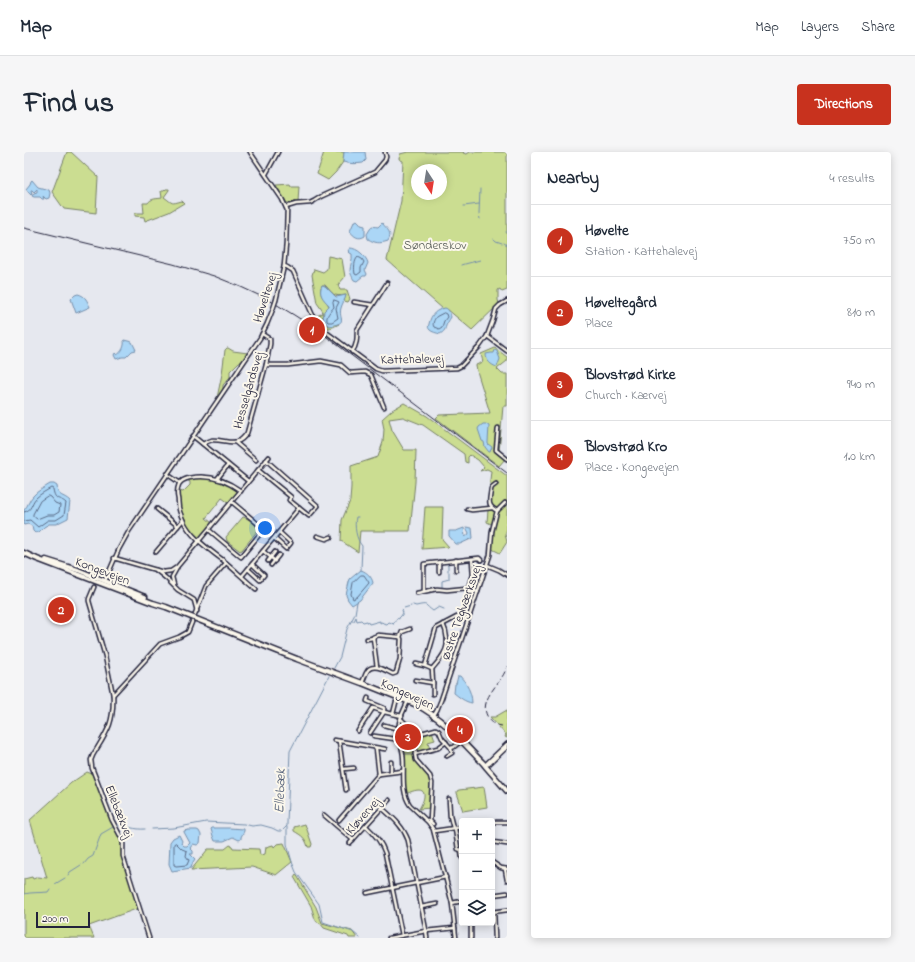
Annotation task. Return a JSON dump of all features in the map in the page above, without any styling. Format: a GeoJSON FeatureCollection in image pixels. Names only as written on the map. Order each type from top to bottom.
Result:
{"type":"FeatureCollection","features":[{"type":"Feature","properties":{"kind":"main road","name":"Kongevejen"},"geometry":{"type":"LineString","coordinates":[[24,553],[78,570],[97,578],[109,580],[166,607],[407,702],[434,716],[485,766],[507,791]]}},
{"type":"Feature","properties":{"kind":"main road","name":"Kongevejen"},"geometry":{"type":"LineString","coordinates":[[31,555],[37,559],[65,570],[166,607]]}},
{"type":"Feature","properties":{"kind":"main road","name":"Kongevejen"},"geometry":{"type":"LineString","coordinates":[[65,570],[82,574],[102,582],[106,579]]}},
{"type":"Feature","properties":{"kind":"main road"},"geometry":{"type":"LineString","coordinates":[[106,579],[107,584],[112,587]]}},
{"type":"Feature","properties":{"kind":"main road","name":"Kongevejen"},"geometry":{"type":"LineString","coordinates":[[362,684],[412,703],[434,716],[447,725],[485,766]]}},
{"type":"Feature","properties":{"kind":"street","name":"Høveltevej"},"geometry":{"type":"LineString","coordinates":[[106,579],[114,558],[129,531],[262,334],[273,309],[284,266],[287,215],[286,207],[266,174],[250,152]]}},
{"type":"Feature","properties":{"kind":"street"},"geometry":{"type":"LineString","coordinates":[[266,174],[278,152]]}},
{"type":"Feature","properties":{"kind":"street"},"geometry":{"type":"LineString","coordinates":[[286,207],[314,202],[322,196],[375,172],[385,160],[385,152]]}},
{"type":"Feature","properties":{"kind":"street","name":"Kattehalevej"},"geometry":{"type":"LineString","coordinates":[[284,266],[293,271],[317,323],[322,329],[378,371],[457,368],[461,366],[480,346],[487,336],[496,309],[500,304],[507,301]]}},
{"type":"Feature","properties":{"kind":"street"},"geometry":{"type":"LineString","coordinates":[[352,352],[356,347],[358,339],[357,330],[387,284]]}},
{"type":"Feature","properties":{"kind":"street"},"geometry":{"type":"LineString","coordinates":[[354,302],[373,305]]}},
{"type":"Feature","properties":{"kind":"street","name":"Hesselgårdsvej"},"geometry":{"type":"LineString","coordinates":[[203,444],[210,440],[235,442],[244,437],[247,433],[266,365],[270,342],[270,339],[262,334]]}},
{"type":"Feature","properties":{"kind":"street"},"geometry":{"type":"LineString","coordinates":[[487,336],[507,351]]}},
{"type":"Feature","properties":{"kind":"street"},"geometry":{"type":"LineString","coordinates":[[266,365],[288,365],[321,361],[341,365],[350,373],[365,372],[371,375],[384,407]]}},
{"type":"Feature","properties":{"kind":"street"},"geometry":{"type":"LineString","coordinates":[[498,428],[496,450],[507,459]]}},
{"type":"Feature","properties":{"kind":"street"},"geometry":{"type":"LineString","coordinates":[[193,436],[249,481]]}},
{"type":"Feature","properties":{"kind":"street"},"geometry":{"type":"LineString","coordinates":[[235,442],[256,460]]}},
{"type":"Feature","properties":{"kind":"street"},"geometry":{"type":"LineString","coordinates":[[174,586],[172,577],[177,567],[269,457]]}},
{"type":"Feature","properties":{"kind":"street"},"geometry":{"type":"LineString","coordinates":[[258,470],[291,497],[289,500],[309,516],[318,506],[266,460]]}},
{"type":"Feature","properties":{"kind":"street"},"geometry":{"type":"LineString","coordinates":[[217,479],[228,465]]}},
{"type":"Feature","properties":{"kind":"street"},"geometry":{"type":"LineString","coordinates":[[168,473],[180,483]]}},
{"type":"Feature","properties":{"kind":"street"},"geometry":{"type":"LineString","coordinates":[[241,491],[233,485],[217,479],[199,477],[185,480],[180,483],[178,488],[179,507],[183,520],[190,532],[256,589]]}},
{"type":"Feature","properties":{"kind":"street"},"geometry":{"type":"LineString","coordinates":[[492,508],[490,504],[491,490],[496,484]]}},
{"type":"Feature","properties":{"kind":"street"},"geometry":{"type":"LineString","coordinates":[[209,530],[241,557],[264,529],[232,502]]}},
{"type":"Feature","properties":{"kind":"street"},"geometry":{"type":"LineString","coordinates":[[467,509],[492,508],[497,511],[505,503]]}},
{"type":"Feature","properties":{"kind":"street"},"geometry":{"type":"LineString","coordinates":[[242,576],[299,508]]}},
{"type":"Feature","properties":{"kind":"street"},"geometry":{"type":"LineString","coordinates":[[157,509],[178,526]]}},
{"type":"Feature","properties":{"kind":"street","name":"Østre Teglværksvej"},"geometry":{"type":"LineString","coordinates":[[434,716],[487,565],[490,555],[492,530],[497,511]]}},
{"type":"Feature","properties":{"kind":"street"},"geometry":{"type":"LineString","coordinates":[[156,552],[183,520]]}},
{"type":"Feature","properties":{"kind":"street"},"geometry":{"type":"LineString","coordinates":[[274,538],[286,549],[291,543],[279,532]]}},
{"type":"Feature","properties":{"kind":"street"},"geometry":{"type":"LineString","coordinates":[[317,536],[326,539],[331,538]]}},
{"type":"Feature","properties":{"kind":"street"},"geometry":{"type":"LineString","coordinates":[[263,551],[275,561]]}},
{"type":"Feature","properties":{"kind":"street"},"geometry":{"type":"LineString","coordinates":[[268,561],[275,552]]}},
{"type":"Feature","properties":{"kind":"street"},"geometry":{"type":"LineString","coordinates":[[271,565],[279,556]]}},
{"type":"Feature","properties":{"kind":"street"},"geometry":{"type":"LineString","coordinates":[[114,558],[163,572],[177,567]]}},
{"type":"Feature","properties":{"kind":"street"},"geometry":{"type":"LineString","coordinates":[[469,588],[473,575],[472,558]]}},
{"type":"Feature","properties":{"kind":"street"},"geometry":{"type":"LineString","coordinates":[[424,592],[424,565],[426,563],[472,558],[479,558],[481,560]]}},
{"type":"Feature","properties":{"kind":"street"},"geometry":{"type":"LineString","coordinates":[[456,560],[456,570]]}},
{"type":"Feature","properties":{"kind":"street"},"geometry":{"type":"LineString","coordinates":[[439,562],[439,572]]}},
{"type":"Feature","properties":{"kind":"street"},"geometry":{"type":"LineString","coordinates":[[196,614],[206,586],[226,563]]}},
{"type":"Feature","properties":{"kind":"street"},"geometry":{"type":"LineString","coordinates":[[248,569],[260,580],[264,575],[252,564]]}},
{"type":"Feature","properties":{"kind":"street"},"geometry":{"type":"LineString","coordinates":[[487,565],[507,575]]}},
{"type":"Feature","properties":{"kind":"street"},"geometry":{"type":"LineString","coordinates":[[154,569],[178,590],[194,600],[197,611]]}},
{"type":"Feature","properties":{"kind":"street","name":"Ellebækvej"},"geometry":{"type":"LineString","coordinates":[[94,587],[89,601],[105,656],[113,695],[113,716],[110,725],[93,755],[91,765],[110,816],[123,841],[123,856],[149,938]]}},
{"type":"Feature","properties":{"kind":"street"},"geometry":{"type":"LineString","coordinates":[[417,593],[437,589],[447,590],[469,588],[478,592]]}},
{"type":"Feature","properties":{"kind":"street"},"geometry":{"type":"LineString","coordinates":[[425,666],[436,628],[457,617],[470,615]]}},
{"type":"Feature","properties":{"kind":"street"},"geometry":{"type":"LineString","coordinates":[[113,695],[160,644],[188,632],[192,622]]}},
{"type":"Feature","properties":{"kind":"street"},"geometry":{"type":"LineString","coordinates":[[433,694],[432,669],[446,650],[447,638],[443,624]]}},
{"type":"Feature","properties":{"kind":"street"},"geometry":{"type":"LineString","coordinates":[[362,684],[368,670],[371,668],[377,667],[393,674],[396,673],[400,659],[400,637],[402,632],[410,629]]}},
{"type":"Feature","properties":{"kind":"street"},"geometry":{"type":"LineString","coordinates":[[367,639],[378,635],[400,637]]}},
{"type":"Feature","properties":{"kind":"street"},"geometry":{"type":"LineString","coordinates":[[373,638],[377,667]]}},
{"type":"Feature","properties":{"kind":"street"},"geometry":{"type":"LineString","coordinates":[[416,664],[432,669]]}},
{"type":"Feature","properties":{"kind":"street"},"geometry":{"type":"LineString","coordinates":[[415,680],[433,683]]}},
{"type":"Feature","properties":{"kind":"street"},"geometry":{"type":"LineString","coordinates":[[368,698],[366,701],[384,708],[384,712]]}},
{"type":"Feature","properties":{"kind":"street"},"geometry":{"type":"LineString","coordinates":[[393,714],[396,702]]}},
{"type":"Feature","properties":{"kind":"street"},"geometry":{"type":"LineString","coordinates":[[407,702],[399,725],[399,739],[403,755],[405,795],[407,802],[429,821],[434,832],[452,903],[456,938]]}},
{"type":"Feature","properties":{"kind":"street"},"geometry":{"type":"LineString","coordinates":[[358,731],[373,708],[401,718],[410,728],[415,735],[416,760],[430,776],[432,783],[429,821]]}},
{"type":"Feature","properties":{"kind":"street"},"geometry":{"type":"LineString","coordinates":[[370,733],[384,712]]}},
{"type":"Feature","properties":{"kind":"street"},"geometry":{"type":"LineString","coordinates":[[384,725],[399,729]]}},
{"type":"Feature","properties":{"kind":"street"},"geometry":{"type":"LineString","coordinates":[[415,735],[438,729],[451,748],[452,753],[447,756]]}},
{"type":"Feature","properties":{"kind":"street"},"geometry":{"type":"LineString","coordinates":[[374,736],[399,739]]}},
{"type":"Feature","properties":{"kind":"street"},"geometry":{"type":"LineString","coordinates":[[334,740],[385,749]]}},
{"type":"Feature","properties":{"kind":"street"},"geometry":{"type":"LineString","coordinates":[[339,741],[346,790]]}},
{"type":"Feature","properties":{"kind":"street"},"geometry":{"type":"LineString","coordinates":[[415,754],[438,748],[446,742]]}},
{"type":"Feature","properties":{"kind":"street"},"geometry":{"type":"LineString","coordinates":[[451,748],[461,742]]}},
{"type":"Feature","properties":{"kind":"street"},"geometry":{"type":"LineString","coordinates":[[485,766],[486,763],[507,744]]}},
{"type":"Feature","properties":{"kind":"street"},"geometry":{"type":"LineString","coordinates":[[485,766],[507,747]]}},
{"type":"Feature","properties":{"kind":"street"},"geometry":{"type":"LineString","coordinates":[[376,748],[379,774]]}},
{"type":"Feature","properties":{"kind":"street"},"geometry":{"type":"LineString","coordinates":[[391,762],[391,772]]}},
{"type":"Feature","properties":{"kind":"street"},"geometry":{"type":"LineString","coordinates":[[343,769],[354,768]]}},
{"type":"Feature","properties":{"kind":"street"},"geometry":{"type":"LineString","coordinates":[[339,820],[379,774],[403,771]]}},
{"type":"Feature","properties":{"kind":"street"},"geometry":{"type":"LineString","coordinates":[[449,799],[450,816],[458,849],[461,850],[462,854]]}},
{"type":"Feature","properties":{"kind":"street","name":"Kløvervej"},"geometry":{"type":"LineString","coordinates":[[350,843],[389,800]]}},
{"type":"Feature","properties":{"kind":"street"},"geometry":{"type":"LineString","coordinates":[[382,808],[397,821],[408,840],[426,931],[426,938]]}},
{"type":"Feature","properties":{"kind":"street"},"geometry":{"type":"LineString","coordinates":[[324,815],[353,840]]}},
{"type":"Feature","properties":{"kind":"street"},"geometry":{"type":"LineString","coordinates":[[495,822],[507,822]]}},
{"type":"Feature","properties":{"kind":"street"},"geometry":{"type":"LineString","coordinates":[[366,826],[376,835],[383,846],[402,935]]}},
{"type":"Feature","properties":{"kind":"street"},"geometry":{"type":"LineString","coordinates":[[434,832],[459,827]]}},
{"type":"Feature","properties":{"kind":"street"},"geometry":{"type":"LineString","coordinates":[[495,842],[507,844]]}},
{"type":"Feature","properties":{"kind":"street"},"geometry":{"type":"LineString","coordinates":[[495,864],[506,869],[507,880]]}},
{"type":"Feature","properties":{"kind":"street"},"geometry":{"type":"LineString","coordinates":[[367,893],[446,877]]}},
{"type":"Feature","properties":{"kind":"street"},"geometry":{"type":"LineString","coordinates":[[495,895],[507,893]]}},
{"type":"Feature","properties":{"kind":"street"},"geometry":{"type":"LineString","coordinates":[[452,903],[459,901]]}},
{"type":"Feature","properties":{"kind":"street"},"geometry":{"type":"LineString","coordinates":[[421,907],[437,904]]}},
{"type":"Feature","properties":{"kind":"street"},"geometry":{"type":"LineString","coordinates":[[495,912],[507,910]]}},
{"type":"Feature","properties":{"kind":"street"},"geometry":{"type":"LineString","coordinates":[[471,926],[471,938]]}},
{"type":"Feature","properties":{"kind":"street"},"geometry":{"type":"LineString","coordinates":[[494,926],[495,938]]}},
{"type":"Feature","properties":{"kind":"street"},"geometry":{"type":"LineString","coordinates":[[389,938],[426,931],[456,928]]}},
{"type":"Feature","properties":{"kind":"green space"},"geometry":{"type":"Polygon","coordinates":[[[67,152],[71,152],[98,177],[96,213],[64,209],[52,192],[67,152]]]}},
{"type":"Feature","properties":{"kind":"green space"},"geometry":{"type":"Polygon","coordinates":[[[324,152],[344,152],[343,162],[328,180],[317,174],[324,152]]]}},
{"type":"Feature","properties":{"kind":"green space","name":"Sønderskov"},"geometry":{"type":"Polygon","coordinates":[[[408,152],[464,152],[463,153],[467,154],[470,152],[507,152],[507,290],[502,292],[500,289],[498,290],[499,304],[472,330],[447,309],[443,309],[387,260],[401,201],[403,161],[399,159],[400,154],[408,152]]]}},
{"type":"Feature","properties":{"kind":"green space"},"geometry":{"type":"Polygon","coordinates":[[[290,184],[291,186],[299,186],[298,202],[287,203],[276,185],[290,184]]]}},
{"type":"Feature","properties":{"kind":"green space"},"geometry":{"type":"Polygon","coordinates":[[[166,189],[169,190],[164,197],[172,203],[182,201],[184,203],[169,212],[145,221],[144,217],[135,216],[135,213],[144,213],[143,203],[148,203],[152,199],[162,198],[161,191],[166,189]]]}},
{"type":"Feature","properties":{"kind":"green space"},"geometry":{"type":"Polygon","coordinates":[[[328,256],[342,259],[345,277],[338,285],[340,290],[347,290],[350,299],[348,302],[344,301],[346,295],[338,296],[332,293],[325,285],[322,285],[320,291],[321,294],[329,306],[322,320],[323,323],[324,325],[339,324],[331,328],[321,328],[315,317],[323,313],[317,303],[312,275],[314,269],[323,272],[327,269],[328,256]]]}},
{"type":"Feature","properties":{"kind":"green space"},"geometry":{"type":"Polygon","coordinates":[[[228,348],[233,351],[248,353],[241,362],[239,362],[230,371],[230,377],[223,385],[219,398],[217,398],[225,350],[228,348]]]}},
{"type":"Feature","properties":{"kind":"green space"},"geometry":{"type":"Polygon","coordinates":[[[495,348],[507,357],[507,361],[497,369],[502,374],[507,374],[507,406],[503,406],[499,452],[505,459],[499,466],[436,418],[439,415],[490,413],[476,365],[483,362],[481,354],[495,348]]]}},
{"type":"Feature","properties":{"kind":"green space"},"geometry":{"type":"Polygon","coordinates":[[[404,403],[427,416],[507,476],[507,529],[505,534],[507,542],[500,553],[492,549],[493,532],[495,526],[487,522],[491,471],[487,469],[480,471],[484,467],[478,460],[470,455],[468,457],[468,463],[465,462],[464,454],[423,425],[403,417],[389,419],[392,430],[404,450],[416,450],[415,482],[410,531],[360,531],[358,552],[341,541],[342,520],[350,501],[351,466],[378,457],[383,442],[384,429],[382,419],[392,410],[404,403]]]}},
{"type":"Feature","properties":{"kind":"green space"},"geometry":{"type":"Polygon","coordinates":[[[198,478],[220,481],[239,491],[223,511],[229,503],[222,498],[206,518],[212,523],[215,520],[199,539],[189,530],[180,511],[179,504],[179,491],[183,492],[190,485],[190,482],[187,480],[198,478]]]}},
{"type":"Feature","properties":{"kind":"green space"},"geometry":{"type":"Polygon","coordinates":[[[425,507],[443,507],[442,539],[449,547],[422,549],[425,507]]]}},
{"type":"Feature","properties":{"kind":"green space"},"geometry":{"type":"Polygon","coordinates":[[[243,517],[252,522],[258,530],[240,551],[227,541],[226,537],[243,517]]]}},
{"type":"Feature","properties":{"kind":"green space"},"geometry":{"type":"Polygon","coordinates":[[[507,710],[507,738],[490,717],[495,717],[507,710]]]}},
{"type":"Feature","properties":{"kind":"green space"},"geometry":{"type":"Polygon","coordinates":[[[401,726],[409,729],[415,735],[414,753],[404,753],[400,739],[401,726]]]}},
{"type":"Feature","properties":{"kind":"green space"},"geometry":{"type":"Polygon","coordinates":[[[432,731],[435,740],[428,742],[430,749],[416,753],[418,745],[417,736],[432,731]]]}},
{"type":"Feature","properties":{"kind":"green space"},"geometry":{"type":"Polygon","coordinates":[[[406,754],[414,754],[416,762],[430,780],[432,790],[431,808],[419,809],[424,798],[424,794],[421,790],[412,791],[406,794],[404,757],[406,754]]]}},
{"type":"Feature","properties":{"kind":"green space"},"geometry":{"type":"Polygon","coordinates":[[[87,772],[92,774],[110,817],[121,836],[121,851],[139,908],[89,926],[94,938],[24,938],[24,879],[32,877],[33,879],[38,877],[47,878],[30,820],[71,783],[87,772]]]}},
{"type":"Feature","properties":{"kind":"green space"},"geometry":{"type":"Polygon","coordinates":[[[484,787],[487,807],[463,811],[457,791],[484,787]]]}},
{"type":"Feature","properties":{"kind":"green space"},"geometry":{"type":"Polygon","coordinates":[[[305,824],[312,844],[311,847],[308,847],[303,837],[294,831],[294,827],[305,824]]]}},
{"type":"Feature","properties":{"kind":"green space"},"geometry":{"type":"Polygon","coordinates":[[[284,843],[292,862],[276,875],[252,867],[191,870],[208,849],[225,849],[230,845],[233,848],[259,849],[260,855],[265,854],[266,847],[273,845],[274,847],[277,844],[284,843]]]}},
{"type":"Feature","properties":{"kind":"green space"},"geometry":{"type":"Polygon","coordinates":[[[296,874],[316,907],[322,923],[352,931],[357,938],[349,938],[348,936],[324,928],[317,922],[311,906],[294,877],[296,874]]]}},
{"type":"Feature","properties":{"kind":"water"},"geometry":{"type":"Polygon","coordinates":[[[344,152],[365,152],[366,160],[363,163],[358,164],[343,162],[344,152]]]}},
{"type":"Feature","properties":{"kind":"water"},"geometry":{"type":"Polygon","coordinates":[[[32,180],[38,187],[49,190],[49,198],[46,199],[43,196],[44,199],[42,199],[40,197],[32,196],[37,192],[37,189],[34,192],[31,190],[31,195],[29,193],[26,189],[32,180]]]}},
{"type":"Feature","properties":{"kind":"water"},"geometry":{"type":"Polygon","coordinates":[[[357,220],[361,225],[365,226],[365,236],[361,238],[353,235],[350,231],[354,222],[357,220]]]}},
{"type":"Feature","properties":{"kind":"water"},"geometry":{"type":"Polygon","coordinates":[[[382,223],[390,233],[388,241],[377,243],[368,239],[367,234],[372,226],[378,227],[382,223]]]}},
{"type":"Feature","properties":{"kind":"water"},"geometry":{"type":"Polygon","coordinates":[[[350,248],[353,248],[361,253],[368,263],[365,270],[367,274],[366,276],[363,276],[357,281],[354,280],[350,271],[352,254],[348,251],[350,248]]]}},
{"type":"Feature","properties":{"kind":"water"},"geometry":{"type":"Polygon","coordinates":[[[322,285],[336,297],[346,295],[340,312],[342,320],[336,325],[330,326],[323,323],[324,311],[329,305],[321,294],[322,285]]]}},
{"type":"Feature","properties":{"kind":"water"},"geometry":{"type":"Polygon","coordinates":[[[78,294],[85,297],[90,307],[76,313],[71,299],[78,294]]]}},
{"type":"Feature","properties":{"kind":"water"},"geometry":{"type":"Polygon","coordinates":[[[445,308],[450,313],[451,317],[445,330],[440,334],[431,331],[428,327],[433,315],[437,311],[445,308]]]}},
{"type":"Feature","properties":{"kind":"water"},"geometry":{"type":"Polygon","coordinates":[[[124,340],[132,342],[136,350],[132,351],[126,357],[116,359],[114,355],[115,353],[117,355],[119,354],[122,351],[124,340]]]}},
{"type":"Feature","properties":{"kind":"water"},"geometry":{"type":"Polygon","coordinates":[[[495,350],[497,351],[500,359],[497,367],[489,362],[486,356],[486,354],[494,353],[495,350]]]}},
{"type":"Feature","properties":{"kind":"water"},"geometry":{"type":"Polygon","coordinates":[[[483,424],[489,426],[488,444],[492,447],[490,452],[485,447],[478,429],[483,424]]]}},
{"type":"Feature","properties":{"kind":"water"},"geometry":{"type":"Polygon","coordinates":[[[50,484],[57,486],[58,492],[70,501],[68,518],[56,524],[49,524],[39,532],[35,533],[32,526],[28,524],[24,525],[24,510],[35,494],[50,484]]]}},
{"type":"Feature","properties":{"kind":"water"},"geometry":{"type":"Polygon","coordinates":[[[466,527],[472,528],[473,538],[460,544],[456,544],[449,536],[449,531],[456,531],[464,528],[465,537],[469,533],[466,527]]]}},
{"type":"Feature","properties":{"kind":"water"},"geometry":{"type":"Polygon","coordinates":[[[361,570],[369,575],[373,583],[360,600],[352,605],[346,595],[349,582],[350,579],[361,570]]]}},
{"type":"Feature","properties":{"kind":"water"},"geometry":{"type":"Polygon","coordinates":[[[458,676],[460,676],[465,682],[472,698],[472,703],[460,698],[454,693],[458,676]]]}},
{"type":"Feature","properties":{"kind":"water"},"geometry":{"type":"Polygon","coordinates":[[[212,828],[244,829],[244,831],[241,839],[239,840],[233,837],[224,841],[215,841],[212,828]]]}},
{"type":"Feature","properties":{"kind":"water"},"geometry":{"type":"Polygon","coordinates":[[[197,830],[201,835],[200,843],[197,845],[193,844],[190,848],[193,851],[193,854],[190,854],[195,859],[191,868],[172,871],[169,864],[170,842],[173,838],[179,835],[182,841],[181,843],[184,846],[187,846],[190,843],[184,831],[197,830]]]}},
{"type":"Feature","properties":{"kind":"waterway"},"geometry":{"type":"LineString","coordinates":[[480,189],[480,219]]}},
{"type":"Feature","properties":{"kind":"waterway"},"geometry":{"type":"LineString","coordinates":[[464,206],[479,204]]}},
{"type":"Feature","properties":{"kind":"waterway"},"geometry":{"type":"LineString","coordinates":[[494,239],[502,243]]}},
{"type":"Feature","properties":{"kind":"waterway"},"geometry":{"type":"LineString","coordinates":[[465,264],[480,260]]}},
{"type":"Feature","properties":{"kind":"waterway","name":"Ellebæk"},"geometry":{"type":"LineString","coordinates":[[358,517],[356,517],[355,528],[358,540],[362,546],[361,570]]}},
{"type":"Feature","properties":{"kind":"waterway"},"geometry":{"type":"LineString","coordinates":[[448,564],[448,571]]}},
{"type":"Feature","properties":{"kind":"waterway"},"geometry":{"type":"LineString","coordinates":[[442,588],[442,581],[449,579],[449,572]]}},
{"type":"Feature","properties":{"kind":"waterway","name":"Ellebæk"},"geometry":{"type":"LineString","coordinates":[[334,668],[340,657],[347,629],[355,614],[357,602]]}},
{"type":"Feature","properties":{"kind":"waterway"},"geometry":{"type":"LineString","coordinates":[[413,605],[426,605],[433,611],[439,607],[444,609]]}},
{"type":"Feature","properties":{"kind":"waterway"},"geometry":{"type":"LineString","coordinates":[[352,621],[354,621],[356,617],[357,621],[367,621],[369,624],[380,621],[380,623],[382,622],[387,624],[389,622],[394,624],[392,623],[394,623],[397,618],[399,619],[403,613],[402,610],[411,606]]}},
{"type":"Feature","properties":{"kind":"waterway","name":"Ellebæk"},"geometry":{"type":"LineString","coordinates":[[152,829],[174,828],[206,822],[244,824],[252,826],[261,825],[282,831],[287,826],[290,751],[329,676]]}},
{"type":"Feature","properties":{"kind":"waterway","name":"Ellebæk"},"geometry":{"type":"LineString","coordinates":[[117,825],[145,829]]}},
{"type":"Feature","properties":{"kind":"waterway","name":"Ellebæk"},"geometry":{"type":"LineString","coordinates":[[84,864],[93,856],[101,834],[113,827]]}},
{"type":"Feature","properties":{"kind":"waterway"},"geometry":{"type":"LineString","coordinates":[[287,827],[287,844],[292,862],[296,872],[319,904],[323,922],[353,932],[360,938]]}},
{"type":"Feature","properties":{"kind":"waterway","name":"Ellebæk"},"geometry":{"type":"LineString","coordinates":[[68,875],[81,865]]}},
{"type":"Feature","properties":{"kind":"waterway","name":"Ellebæk"},"geometry":{"type":"LineString","coordinates":[[53,886],[65,878]]}},
{"type":"Feature","properties":{"kind":"waterway","name":"Ellebæk"},"geometry":{"type":"LineString","coordinates":[[24,894],[48,892],[50,889]]}},
{"type":"Feature","properties":{"kind":"tram line"},"geometry":{"type":"LineString","coordinates":[[24,228],[173,264],[214,276],[269,300],[319,331],[507,473]]}},
{"type":"Feature","properties":{"kind":"railway"},"geometry":{"type":"LineString","coordinates":[[502,726],[490,721],[485,708],[488,697],[503,676],[507,666]]}},
{"type":"Feature","properties":{"kind":"place","name":"Høvelte"},"geometry":{"type":"Point","coordinates":[312,330]}},
{"type":"Feature","properties":{"kind":"place","name":"Høveltegård"},"geometry":{"type":"Point","coordinates":[61,610]}},
{"type":"Feature","properties":{"kind":"place","name":"Blovstrød Kro"},"geometry":{"type":"Point","coordinates":[460,730]}},
{"type":"Feature","properties":{"kind":"place","name":"Blovstrød Kirke"},"geometry":{"type":"Point","coordinates":[408,737]}}]}
